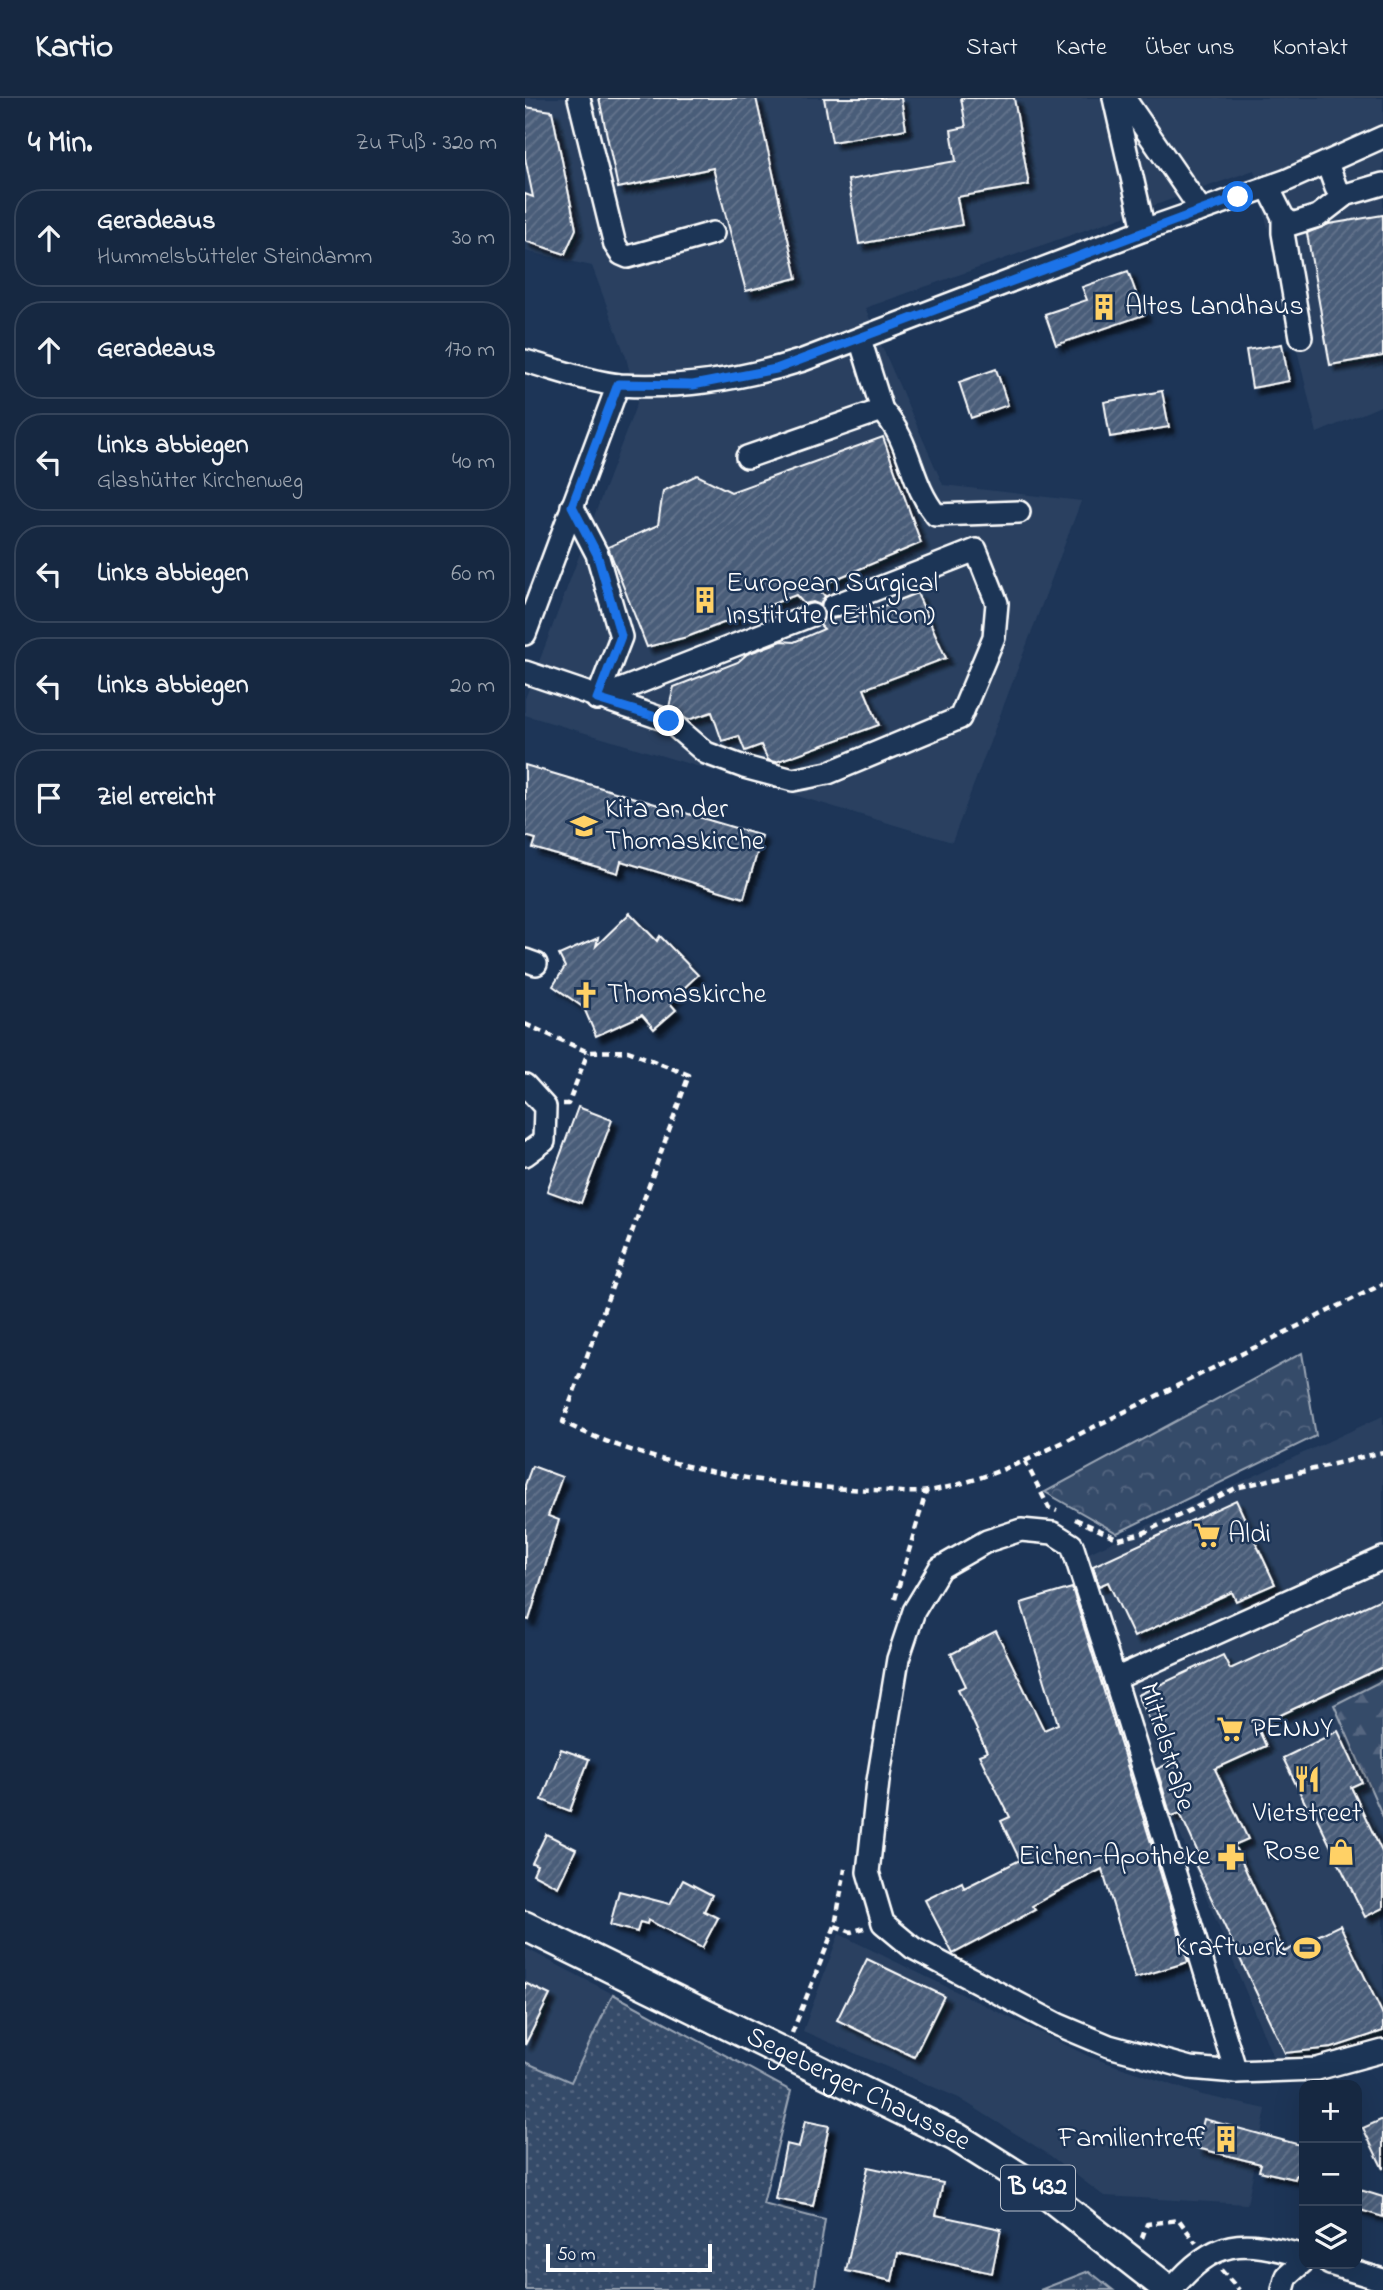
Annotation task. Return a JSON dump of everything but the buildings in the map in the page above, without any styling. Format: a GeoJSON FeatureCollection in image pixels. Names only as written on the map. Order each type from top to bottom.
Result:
{"type":"FeatureCollection","features":[{"type":"Feature","properties":{"kind":"main road","name":"Segeberger Chaussee"},"geometry":{"type":"LineString","coordinates":[[525,1926],[956,2137],[1045,2193],[1170,2290]]}},
{"type":"Feature","properties":{"kind":"street"},"geometry":{"type":"LineString","coordinates":[[579,98],[615,245],[621,254],[628,257],[713,233]]}},
{"type":"Feature","properties":{"kind":"street"},"geometry":{"type":"LineString","coordinates":[[1114,98],[1144,230]]}},
{"type":"Feature","properties":{"kind":"street"},"geometry":{"type":"LineString","coordinates":[[1124,98],[1201,210]]}},
{"type":"Feature","properties":{"kind":"street"},"geometry":{"type":"LineString","coordinates":[[525,361],[618,384],[693,385],[749,376],[860,339],[1144,230],[1269,187],[1383,137]]}},
{"type":"Feature","properties":{"kind":"street"},"geometry":{"type":"LineString","coordinates":[[1327,163],[1336,188],[1345,195]]}},
{"type":"Feature","properties":{"kind":"street"},"geometry":{"type":"LineString","coordinates":[[1283,217],[1292,224],[1306,222],[1329,209],[1345,195],[1383,184]]}},
{"type":"Feature","properties":{"kind":"street"},"geometry":{"type":"LineString","coordinates":[[1269,187],[1283,217],[1283,233],[1301,337]]}},
{"type":"Feature","properties":{"kind":"street"},"geometry":{"type":"LineString","coordinates":[[860,339],[882,410],[898,428],[925,502],[936,515],[1019,512]]}},
{"type":"Feature","properties":{"kind":"street"},"geometry":{"type":"LineString","coordinates":[[525,634],[618,384]]}},
{"type":"Feature","properties":{"kind":"street"},"geometry":{"type":"LineString","coordinates":[[747,457],[882,410]]}},
{"type":"Feature","properties":{"kind":"street"},"geometry":{"type":"LineString","coordinates":[[572,506],[597,554],[621,636],[597,699]]}},
{"type":"Feature","properties":{"kind":"street"},"geometry":{"type":"LineString","coordinates":[[525,673],[669,721],[706,752],[793,780],[828,773],[960,719],[994,637],[997,604],[976,550],[833,606]]}},
{"type":"Feature","properties":{"kind":"street"},"geometry":{"type":"LineString","coordinates":[[597,699],[812,615]]}},
{"type":"Feature","properties":{"kind":"street"},"geometry":{"type":"LineString","coordinates":[[525,1085],[545,1107],[544,1140],[525,1155]]}},
{"type":"Feature","properties":{"kind":"street"},"geometry":{"type":"LineString","coordinates":[[1115,1679],[1072,1545],[1053,1533],[1021,1530],[987,1541],[940,1568],[914,1611],[898,1659],[878,1781],[868,1872],[883,1923],[913,1948],[1059,2025],[1109,2046],[1190,2068],[1235,2072],[1317,2069],[1383,2051]]}},
{"type":"Feature","properties":{"kind":"street","name":"Mittelstraße"},"geometry":{"type":"LineString","coordinates":[[1235,2072],[1115,1679],[1383,1558]]}},
{"type":"Feature","properties":{"kind":"street"},"geometry":{"type":"LineString","coordinates":[[1170,2290],[1187,2271],[1208,2256],[1244,2243],[1260,2244],[1299,2257]]}},
{"type":"Feature","properties":{"kind":"street"},"geometry":{"type":"LineString","coordinates":[[1283,2290],[1287,2276],[1299,2264]]}},
{"type":"Feature","properties":{"kind":"street"},"geometry":{"type":"LineString","coordinates":[[1347,2269],[1383,2280]]}},
{"type":"Feature","properties":{"kind":"path"},"geometry":{"type":"LineString","coordinates":[[525,1024],[589,1052],[628,1051],[689,1075],[563,1422],[591,1436],[714,1473],[830,1489],[926,1492],[968,1482],[1025,1461],[1383,1284]]}},
{"type":"Feature","properties":{"kind":"path"},"geometry":{"type":"LineString","coordinates":[[545,1107],[568,1104],[589,1052]]}},
{"type":"Feature","properties":{"kind":"path"},"geometry":{"type":"LineString","coordinates":[[1073,1518],[1119,1539],[1143,1533],[1236,1488],[1383,1452]]}},
{"type":"Feature","properties":{"kind":"path"},"geometry":{"type":"LineString","coordinates":[[1025,1461],[1049,1508],[1061,1513]]}},
{"type":"Feature","properties":{"kind":"path"},"geometry":{"type":"LineString","coordinates":[[835,1926],[851,1932],[883,1923]]}},
{"type":"Feature","properties":{"kind":"path"},"geometry":{"type":"LineString","coordinates":[[1142,2237],[1147,2224],[1179,2220],[1190,2236]]}},
{"type":"Feature","properties":{"kind":"path"},"geometry":{"type":"LineString","coordinates":[[1226,2275],[1239,2290]]}},
{"type":"Feature","properties":{"kind":"shaded area"},"geometry":{"type":"Polygon","coordinates":[[[525,98],[1383,98],[1383,405],[1317,433],[1254,170],[865,308],[943,485],[1081,501],[952,842],[525,715],[525,699],[637,403],[626,357],[592,266],[525,251],[525,98]]]}},
{"type":"Feature","properties":{"kind":"shaded area"},"geometry":{"type":"Polygon","coordinates":[[[1383,1416],[1383,1680],[1334,1705],[1383,1817],[1383,2036],[1332,2051],[1274,2059],[1154,1772],[1080,1557],[1383,1416]]]}},
{"type":"Feature","properties":{"kind":"shaded area"},"geometry":{"type":"Polygon","coordinates":[[[839,1934],[1090,2057],[1202,2095],[1266,2109],[1247,2204],[1104,2196],[1048,2154],[959,2098],[803,2031],[839,1934]]]}},
{"type":"Feature","properties":{"kind":"shaded area"},"geometry":{"type":"Polygon","coordinates":[[[525,1948],[613,1994],[571,2082],[525,2062],[525,1948]]]}},
{"type":"Feature","properties":{"kind":"green space"},"geometry":{"type":"Polygon","coordinates":[[[1302,1353],[1316,1436],[1117,1533],[1045,1492],[1302,1353]]]}},
{"type":"Feature","properties":{"kind":"green space"},"geometry":{"type":"Polygon","coordinates":[[[1383,1680],[1383,1817],[1334,1705],[1383,1680]]]}},
{"type":"Feature","properties":{"kind":"green space"},"geometry":{"type":"Polygon","coordinates":[[[613,1994],[791,2091],[763,2204],[825,2220],[814,2290],[525,2290],[525,2062],[571,2082],[613,1994]]]}},
{"type":"Feature","properties":{"kind":"green space"},"geometry":{"type":"Polygon","coordinates":[[[1089,2271],[1113,2290],[1040,2290],[1089,2271]]]}},
{"type":"Feature","properties":{"kind":"place","name":"Altes Landhaus"},"geometry":{"type":"Point","coordinates":[1104,307]}},
{"type":"Feature","properties":{"kind":"place","name":"European Surgical Institute (Ethicon)"},"geometry":{"type":"Point","coordinates":[705,600]}},
{"type":"Feature","properties":{"kind":"place","name":"Kita an der Thomaskirche"},"geometry":{"type":"Point","coordinates":[584,826]}},
{"type":"Feature","properties":{"kind":"place","name":"Thomaskirche"},"geometry":{"type":"Point","coordinates":[586,995]}},
{"type":"Feature","properties":{"kind":"place","name":"Aldi"},"geometry":{"type":"Point","coordinates":[1207,1535]}},
{"type":"Feature","properties":{"kind":"place","name":"PENNY"},"geometry":{"type":"Point","coordinates":[1230,1729]}},
{"type":"Feature","properties":{"kind":"place","name":"Vietstreet"},"geometry":{"type":"Point","coordinates":[1307,1779]}},
{"type":"Feature","properties":{"kind":"place","name":"Rose"},"geometry":{"type":"Point","coordinates":[1341,1852]}},
{"type":"Feature","properties":{"kind":"place","name":"Eichen-Apotheke"},"geometry":{"type":"Point","coordinates":[1231,1857]}},
{"type":"Feature","properties":{"kind":"place","name":"Kraftwerk"},"geometry":{"type":"Point","coordinates":[1307,1948]}},
{"type":"Feature","properties":{"kind":"place","name":"Familientreff"},"geometry":{"type":"Point","coordinates":[1226,2139]}},
{"type":"Feature","properties":{"kind":"route"},"geometry":{"type":"LineString","coordinates":[[669,721],[597,699],[621,636],[597,554],[572,506],[618,384],[693,385],[776,369],[1238,197]]}}]}
